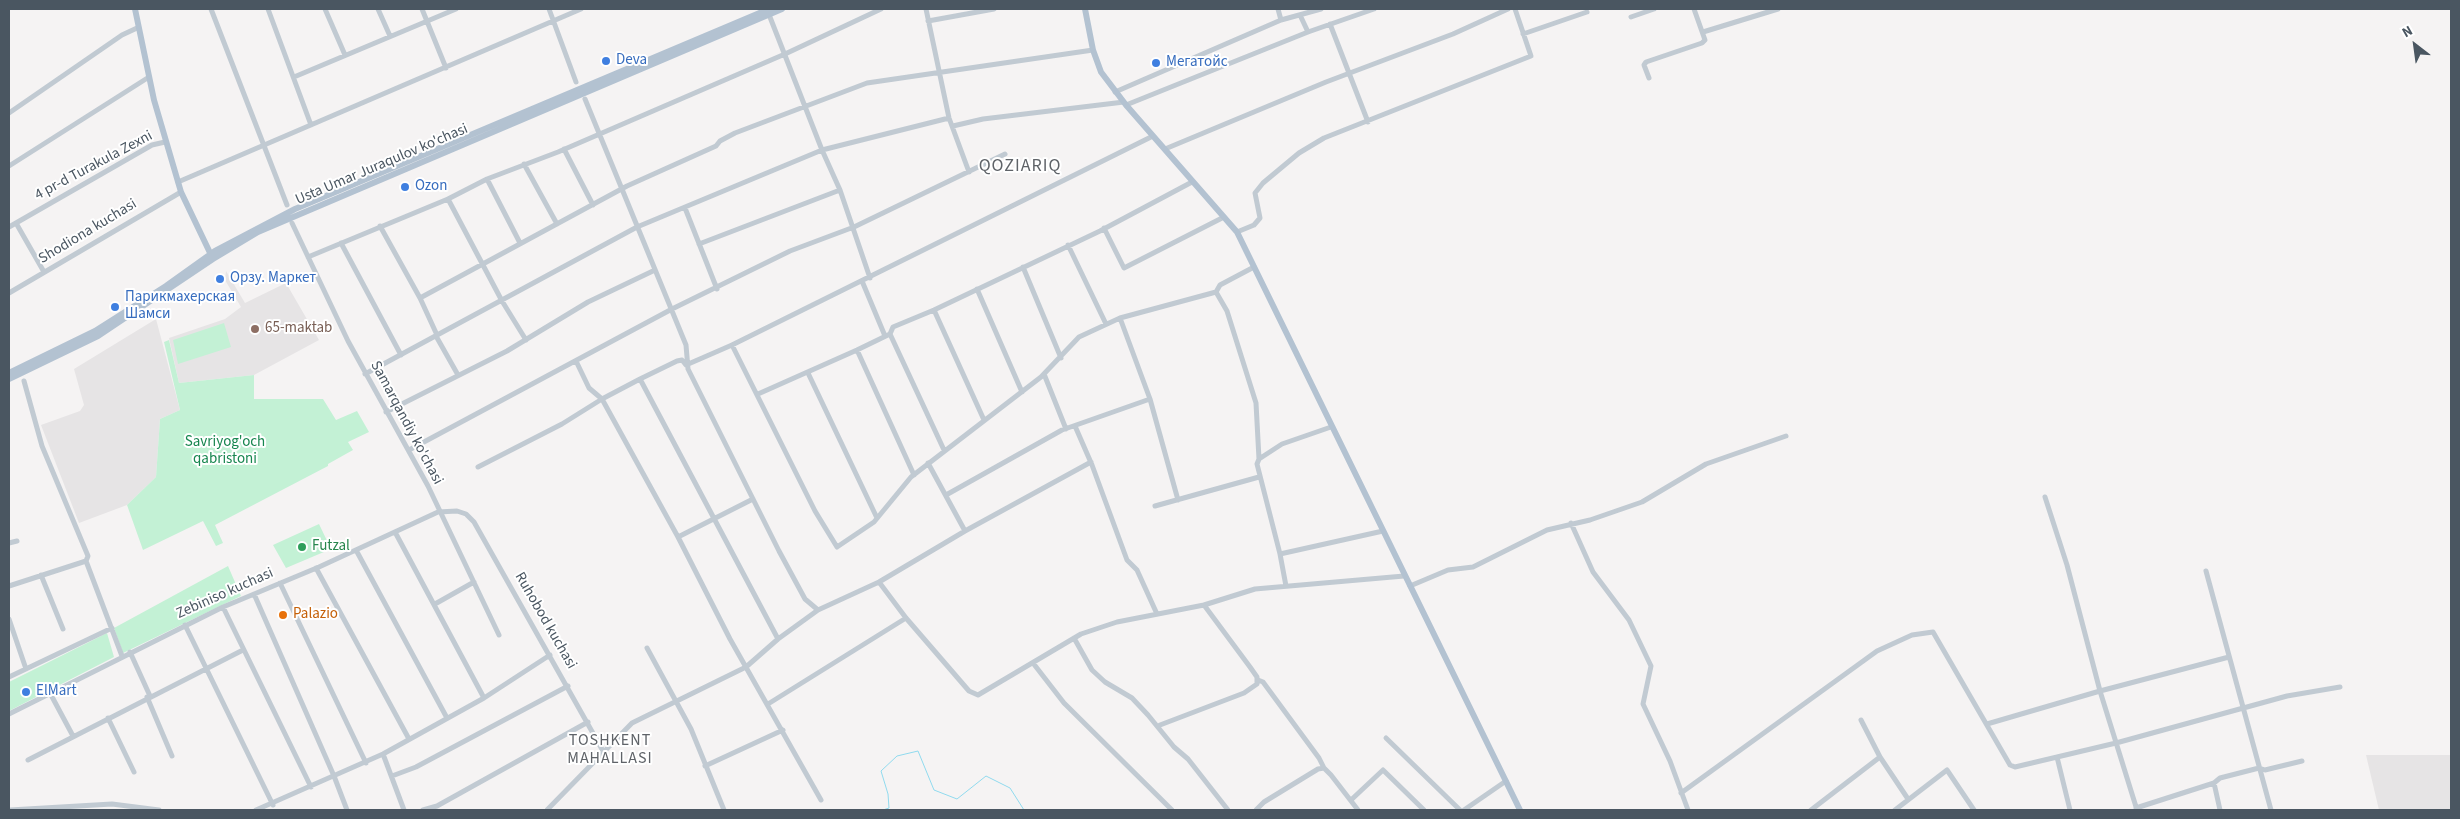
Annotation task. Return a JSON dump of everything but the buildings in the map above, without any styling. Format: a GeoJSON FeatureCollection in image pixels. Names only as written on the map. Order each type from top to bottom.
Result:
{"type":"FeatureCollection","features":[{"type":"Feature","properties":{"kind":"main road"},"geometry":{"type":"LineString","coordinates":[[135,9],[137,28],[165,142],[181,192],[212,256]]}},
{"type":"Feature","properties":{"kind":"main road","name":"Usta Umar Juraqulov ko'chasi"},"geometry":{"type":"LineString","coordinates":[[9,373],[95,331],[212,256],[299,212],[768,10],[782,9]]}},
{"type":"Feature","properties":{"kind":"main road"},"geometry":{"type":"LineString","coordinates":[[1085,9],[1101,72],[1125,104],[1237,232],[1520,810]]}},
{"type":"Feature","properties":{"kind":"main road","name":"Usta Umar Juraqulov ko'chasi"},"geometry":{"type":"LineString","coordinates":[[9,379],[98,336],[212,256]]}},
{"type":"Feature","properties":{"kind":"street"},"geometry":{"type":"LineString","coordinates":[[212,9],[287,205]]}},
{"type":"Feature","properties":{"kind":"street"},"geometry":{"type":"LineString","coordinates":[[268,9],[311,125]]}},
{"type":"Feature","properties":{"kind":"street"},"geometry":{"type":"LineString","coordinates":[[325,9],[345,55]]}},
{"type":"Feature","properties":{"kind":"street"},"geometry":{"type":"LineString","coordinates":[[378,9],[390,36]]}},
{"type":"Feature","properties":{"kind":"street"},"geometry":{"type":"LineString","coordinates":[[422,9],[446,68]]}},
{"type":"Feature","properties":{"kind":"street"},"geometry":{"type":"LineString","coordinates":[[294,76],[456,9]]}},
{"type":"Feature","properties":{"kind":"street"},"geometry":{"type":"LineString","coordinates":[[549,9],[576,82]]}},
{"type":"Feature","properties":{"kind":"street"},"geometry":{"type":"LineString","coordinates":[[178,182],[264,147],[581,9]]}},
{"type":"Feature","properties":{"kind":"street"},"geometry":{"type":"LineString","coordinates":[[308,257],[448,199],[487,179],[564,149],[785,54],[881,9]]}},
{"type":"Feature","properties":{"kind":"street"},"geometry":{"type":"LineString","coordinates":[[926,9],[949,118],[969,172]]}},
{"type":"Feature","properties":{"kind":"street"},"geometry":{"type":"LineString","coordinates":[[928,21],[994,9]]}},
{"type":"Feature","properties":{"kind":"street"},"geometry":{"type":"LineString","coordinates":[[1278,9],[1281,20]]}},
{"type":"Feature","properties":{"kind":"street"},"geometry":{"type":"LineString","coordinates":[[1115,92],[1281,20],[1321,9]]}},
{"type":"Feature","properties":{"kind":"street"},"geometry":{"type":"LineString","coordinates":[[953,126],[983,119],[1125,104],[1308,32],[1374,9]]}},
{"type":"Feature","properties":{"kind":"street"},"geometry":{"type":"LineString","coordinates":[[1165,149],[1350,73],[1453,34],[1508,9]]}},
{"type":"Feature","properties":{"kind":"street"},"geometry":{"type":"LineString","coordinates":[[1237,232],[1254,225],[1260,218],[1255,193],[1263,183],[1298,153],[1324,138],[1531,56],[1515,9]]}},
{"type":"Feature","properties":{"kind":"street"},"geometry":{"type":"LineString","coordinates":[[1631,17],[1654,9]]}},
{"type":"Feature","properties":{"kind":"street"},"geometry":{"type":"LineString","coordinates":[[1649,78],[1644,65],[1646,62],[1702,43],[1705,40],[1694,9]]}},
{"type":"Feature","properties":{"kind":"street"},"geometry":{"type":"LineString","coordinates":[[1703,32],[1778,9]]}},
{"type":"Feature","properties":{"kind":"street"},"geometry":{"type":"LineString","coordinates":[[768,10],[822,150],[840,190],[870,278]]}},
{"type":"Feature","properties":{"kind":"street"},"geometry":{"type":"LineString","coordinates":[[1523,34],[1587,12]]}},
{"type":"Feature","properties":{"kind":"street"},"geometry":{"type":"LineString","coordinates":[[1300,15],[1308,32]]}},
{"type":"Feature","properties":{"kind":"street"},"geometry":{"type":"LineString","coordinates":[[1330,24],[1368,122]]}},
{"type":"Feature","properties":{"kind":"street"},"geometry":{"type":"LineString","coordinates":[[9,113],[122,35],[137,28]]}},
{"type":"Feature","properties":{"kind":"street"},"geometry":{"type":"LineString","coordinates":[[420,298],[622,188],[716,146],[735,133],[867,83],[1094,50]]}},
{"type":"Feature","properties":{"kind":"street"},"geometry":{"type":"LineString","coordinates":[[9,166],[149,77]]}},
{"type":"Feature","properties":{"kind":"street"},"geometry":{"type":"LineString","coordinates":[[584,99],[686,345],[686,365]]}},
{"type":"Feature","properties":{"kind":"street"},"geometry":{"type":"LineString","coordinates":[[366,374],[637,227],[822,150],[949,118]]}},
{"type":"Feature","properties":{"kind":"street"},"geometry":{"type":"LineString","coordinates":[[686,365],[862,280],[870,278],[1153,136]]}},
{"type":"Feature","properties":{"kind":"street","name":"4 pr-d Turakula Zexni"},"geometry":{"type":"LineString","coordinates":[[9,227],[152,145],[165,142]]}},
{"type":"Feature","properties":{"kind":"street"},"geometry":{"type":"LineString","coordinates":[[564,149],[593,205]]}},
{"type":"Feature","properties":{"kind":"street"},"geometry":{"type":"LineString","coordinates":[[409,450],[672,310],[790,251],[854,227],[1005,154]]}},
{"type":"Feature","properties":{"kind":"street"},"geometry":{"type":"LineString","coordinates":[[524,164],[557,224]]}},
{"type":"Feature","properties":{"kind":"street"},"geometry":{"type":"LineString","coordinates":[[487,179],[520,243]]}},
{"type":"Feature","properties":{"kind":"street"},"geometry":{"type":"LineString","coordinates":[[758,394],[857,350],[887,335],[893,327],[934,310],[1104,228],[1192,182]]}},
{"type":"Feature","properties":{"kind":"street"},"geometry":{"type":"LineString","coordinates":[[699,244],[840,190]]}},
{"type":"Feature","properties":{"kind":"street","name":"Shodiona kuchasi"},"geometry":{"type":"LineString","coordinates":[[9,293],[181,192]]}},
{"type":"Feature","properties":{"kind":"street"},"geometry":{"type":"LineString","coordinates":[[448,199],[502,301],[526,340]]}},
{"type":"Feature","properties":{"kind":"street"},"geometry":{"type":"LineString","coordinates":[[684,208],[717,289]]}},
{"type":"Feature","properties":{"kind":"street"},"geometry":{"type":"LineString","coordinates":[[1104,228],[1124,268],[1224,217]]}},
{"type":"Feature","properties":{"kind":"street"},"geometry":{"type":"LineString","coordinates":[[16,223],[44,272]]}},
{"type":"Feature","properties":{"kind":"street","name":"Samarqandiy ko'chasi"},"geometry":{"type":"LineString","coordinates":[[292,223],[366,374],[409,450],[500,635]]}},
{"type":"Feature","properties":{"kind":"street"},"geometry":{"type":"LineString","coordinates":[[380,226],[420,298],[437,336],[458,375]]}},
{"type":"Feature","properties":{"kind":"street"},"geometry":{"type":"LineString","coordinates":[[341,243],[400,355]]}},
{"type":"Feature","properties":{"kind":"street"},"geometry":{"type":"LineString","coordinates":[[1068,245],[1106,324]]}},
{"type":"Feature","properties":{"kind":"street"},"geometry":{"type":"LineString","coordinates":[[1023,267],[1061,358]]}},
{"type":"Feature","properties":{"kind":"street"},"geometry":{"type":"LineString","coordinates":[[732,344],[834,545],[840,546],[878,518],[914,475],[928,462],[1044,374],[1079,337],[1120,318],[1216,292],[1220,285],[1254,267]]}},
{"type":"Feature","properties":{"kind":"street"},"geometry":{"type":"LineString","coordinates":[[386,412],[526,340],[588,302],[655,270]]}},
{"type":"Feature","properties":{"kind":"street"},"geometry":{"type":"LineString","coordinates":[[862,280],[944,450]]}},
{"type":"Feature","properties":{"kind":"street"},"geometry":{"type":"LineString","coordinates":[[977,289],[1022,392]]}},
{"type":"Feature","properties":{"kind":"street"},"geometry":{"type":"LineString","coordinates":[[1216,292],[1227,312],[1256,403],[1259,459],[1257,469],[1280,554],[1286,586]]}},
{"type":"Feature","properties":{"kind":"street"},"geometry":{"type":"LineString","coordinates":[[934,310],[984,420]]}},
{"type":"Feature","properties":{"kind":"street"},"geometry":{"type":"LineString","coordinates":[[1120,318],[1150,399],[1178,500]]}},
{"type":"Feature","properties":{"kind":"street"},"geometry":{"type":"LineString","coordinates":[[857,350],[914,475]]}},
{"type":"Feature","properties":{"kind":"street"},"geometry":{"type":"LineString","coordinates":[[478,467],[562,424],[602,399],[640,379],[682,360],[805,599],[818,610]]}},
{"type":"Feature","properties":{"kind":"street"},"geometry":{"type":"LineString","coordinates":[[576,361],[589,388],[602,399],[678,537],[746,667],[821,800]]}},
{"type":"Feature","properties":{"kind":"street"},"geometry":{"type":"LineString","coordinates":[[808,373],[878,518]]}},
{"type":"Feature","properties":{"kind":"street"},"geometry":{"type":"LineString","coordinates":[[1044,374],[1066,429]]}},
{"type":"Feature","properties":{"kind":"street"},"geometry":{"type":"LineString","coordinates":[[640,379],[778,639]]}},
{"type":"Feature","properties":{"kind":"street"},"geometry":{"type":"LineString","coordinates":[[24,381],[42,446],[88,556],[86,561],[122,656]]}},
{"type":"Feature","properties":{"kind":"street"},"geometry":{"type":"LineString","coordinates":[[946,495],[1066,429],[1150,399]]}},
{"type":"Feature","properties":{"kind":"street"},"geometry":{"type":"LineString","coordinates":[[1074,426],[1091,462],[1128,560],[1138,570],[1157,614]]}},
{"type":"Feature","properties":{"kind":"street"},"geometry":{"type":"LineString","coordinates":[[1259,459],[1282,444],[1331,427]]}},
{"type":"Feature","properties":{"kind":"street"},"geometry":{"type":"LineString","coordinates":[[1410,586],[1448,570],[1473,567],[1547,530],[1590,520],[1642,502],[1706,464],[1786,436]]}},
{"type":"Feature","properties":{"kind":"street"},"geometry":{"type":"LineString","coordinates":[[928,462],[965,531]]}},
{"type":"Feature","properties":{"kind":"street"},"geometry":{"type":"LineString","coordinates":[[547,810],[573,786],[603,751],[632,723],[677,703],[746,667],[778,639],[818,610],[880,582],[965,531],[1091,462]]}},
{"type":"Feature","properties":{"kind":"street"},"geometry":{"type":"LineString","coordinates":[[1155,506],[1259,477]]}},
{"type":"Feature","properties":{"kind":"street"},"geometry":{"type":"LineString","coordinates":[[2046,496],[2067,565],[2100,691],[2136,809],[2214,784],[2220,778],[2259,768],[2265,770],[2302,761]]}},
{"type":"Feature","properties":{"kind":"street"},"geometry":{"type":"LineString","coordinates":[[678,537],[753,499]]}},
{"type":"Feature","properties":{"kind":"street","name":"Zebiniso kuchasi"},"geometry":{"type":"LineString","coordinates":[[9,714],[223,607],[316,568],[438,512],[456,511]]}},
{"type":"Feature","properties":{"kind":"street","name":"Ruhobod kuchasi"},"geometry":{"type":"LineString","coordinates":[[456,511],[466,514],[474,522],[603,751]]}},
{"type":"Feature","properties":{"kind":"street"},"geometry":{"type":"LineString","coordinates":[[1571,524],[1593,572],[1628,620],[1651,666],[1643,704],[1660,739],[1688,810]]}},
{"type":"Feature","properties":{"kind":"street"},"geometry":{"type":"LineString","coordinates":[[1280,554],[1383,531]]}},
{"type":"Feature","properties":{"kind":"street"},"geometry":{"type":"LineString","coordinates":[[394,532],[435,604],[484,698]]}},
{"type":"Feature","properties":{"kind":"street"},"geometry":{"type":"LineString","coordinates":[[9,543],[16,541]]}},
{"type":"Feature","properties":{"kind":"street"},"geometry":{"type":"LineString","coordinates":[[356,550],[447,718]]}},
{"type":"Feature","properties":{"kind":"street"},"geometry":{"type":"LineString","coordinates":[[9,586],[86,561]]}},
{"type":"Feature","properties":{"kind":"street"},"geometry":{"type":"LineString","coordinates":[[316,568],[409,739]]}},
{"type":"Feature","properties":{"kind":"street"},"geometry":{"type":"LineString","coordinates":[[2206,571],[2271,810]]}},
{"type":"Feature","properties":{"kind":"street"},"geometry":{"type":"LineString","coordinates":[[41,575],[63,629]]}},
{"type":"Feature","properties":{"kind":"street"},"geometry":{"type":"LineString","coordinates":[[880,582],[906,618],[972,694],[983,693],[1074,638],[1102,626],[1204,605],[1255,589],[1404,576]]}},
{"type":"Feature","properties":{"kind":"street"},"geometry":{"type":"LineString","coordinates":[[435,604],[474,582]]}},
{"type":"Feature","properties":{"kind":"street"},"geometry":{"type":"LineString","coordinates":[[280,583],[366,763]]}},
{"type":"Feature","properties":{"kind":"street"},"geometry":{"type":"LineString","coordinates":[[254,594],[334,776],[347,810]]}},
{"type":"Feature","properties":{"kind":"street"},"geometry":{"type":"LineString","coordinates":[[1204,605],[1258,680],[1263,682],[1319,758],[1324,768],[1358,810]]}},
{"type":"Feature","properties":{"kind":"street"},"geometry":{"type":"LineString","coordinates":[[223,607],[311,786]]}},
{"type":"Feature","properties":{"kind":"street"},"geometry":{"type":"LineString","coordinates":[[768,704],[906,618]]}},
{"type":"Feature","properties":{"kind":"street"},"geometry":{"type":"LineString","coordinates":[[9,619],[26,669]]}},
{"type":"Feature","properties":{"kind":"street"},"geometry":{"type":"LineString","coordinates":[[185,625],[272,805]]}},
{"type":"Feature","properties":{"kind":"street"},"geometry":{"type":"LineString","coordinates":[[9,677],[112,628]]}},
{"type":"Feature","properties":{"kind":"street"},"geometry":{"type":"LineString","coordinates":[[1682,793],[1877,651],[1912,635],[1933,632],[2010,765],[2015,767],[2116,743],[2287,696],[2340,687]]}},
{"type":"Feature","properties":{"kind":"street"},"geometry":{"type":"LineString","coordinates":[[1074,638],[1092,670],[1105,682],[1132,698],[1174,747],[1188,759],[1228,810]]}},
{"type":"Feature","properties":{"kind":"street"},"geometry":{"type":"LineString","coordinates":[[647,648],[691,729],[724,810]]}},
{"type":"Feature","properties":{"kind":"street"},"geometry":{"type":"LineString","coordinates":[[28,760],[243,650]]}},
{"type":"Feature","properties":{"kind":"street"},"geometry":{"type":"LineString","coordinates":[[130,652],[172,756]]}},
{"type":"Feature","properties":{"kind":"street"},"geometry":{"type":"LineString","coordinates":[[256,810],[272,805],[366,763],[484,698],[550,655]]}},
{"type":"Feature","properties":{"kind":"street"},"geometry":{"type":"LineString","coordinates":[[1987,724],[2100,691],[2229,657]]}},
{"type":"Feature","properties":{"kind":"street"},"geometry":{"type":"LineString","coordinates":[[1033,663],[1041,676],[1064,702],[1172,810]]}},
{"type":"Feature","properties":{"kind":"street"},"geometry":{"type":"LineString","coordinates":[[1160,725],[1244,693],[1252,688],[1258,680]]}},
{"type":"Feature","properties":{"kind":"street"},"geometry":{"type":"LineString","coordinates":[[392,776],[416,767],[568,686]]}},
{"type":"Feature","properties":{"kind":"street"},"geometry":{"type":"LineString","coordinates":[[50,693],[73,736]]}},
{"type":"Feature","properties":{"kind":"street"},"geometry":{"type":"LineString","coordinates":[[108,718],[134,772]]}},
{"type":"Feature","properties":{"kind":"street"},"geometry":{"type":"LineString","coordinates":[[1861,720],[1880,757],[1908,799]]}},
{"type":"Feature","properties":{"kind":"street"},"geometry":{"type":"LineString","coordinates":[[423,810],[437,806],[588,722]]}},
{"type":"Feature","properties":{"kind":"street"},"geometry":{"type":"LineString","coordinates":[[705,766],[783,730]]}},
{"type":"Feature","properties":{"kind":"street"},"geometry":{"type":"LineString","coordinates":[[1386,738],[1460,810]]}},
{"type":"Feature","properties":{"kind":"street"},"geometry":{"type":"LineString","coordinates":[[383,754],[404,810]]}},
{"type":"Feature","properties":{"kind":"street"},"geometry":{"type":"LineString","coordinates":[[1811,810],[1880,757]]}},
{"type":"Feature","properties":{"kind":"street"},"geometry":{"type":"LineString","coordinates":[[2057,757],[2070,810]]}},
{"type":"Feature","properties":{"kind":"street"},"geometry":{"type":"LineString","coordinates":[[1256,810],[1264,802],[1318,769],[1324,768]]}},
{"type":"Feature","properties":{"kind":"street"},"geometry":{"type":"LineString","coordinates":[[1351,800],[1383,770],[1424,810]]}},
{"type":"Feature","properties":{"kind":"street"},"geometry":{"type":"LineString","coordinates":[[1895,810],[1947,770],[1974,810]]}},
{"type":"Feature","properties":{"kind":"street"},"geometry":{"type":"LineString","coordinates":[[1464,810],[1506,781]]}},
{"type":"Feature","properties":{"kind":"street"},"geometry":{"type":"LineString","coordinates":[[2214,784],[2220,810]]}},
{"type":"Feature","properties":{"kind":"street"},"geometry":{"type":"LineString","coordinates":[[10,810],[112,804],[159,810]]}},
{"type":"Feature","properties":{"kind":"street"},"geometry":{"type":"LineString","coordinates":[[112,804],[115,810]]}},
{"type":"Feature","properties":{"kind":"shaded area","name":"65-maktab"},"geometry":{"type":"Polygon","coordinates":[[[226,271],[245,303],[286,283],[319,340],[254,375],[179,383],[169,338],[225,319],[241,307],[225,280],[226,271]]]}},
{"type":"Feature","properties":{"kind":"shaded area"},"geometry":{"type":"Polygon","coordinates":[[[156,319],[180,410],[160,419],[156,477],[127,505],[79,523],[41,425],[80,411],[84,405],[74,369],[156,319]]]}},
{"type":"Feature","properties":{"kind":"shaded area"},"geometry":{"type":"Polygon","coordinates":[[[2366,755],[2451,755],[2451,810],[2379,810],[2366,755]]]}},
{"type":"Feature","properties":{"kind":"green space"},"geometry":{"type":"Polygon","coordinates":[[[224,323],[231,347],[178,364],[173,340],[224,323]]]}},
{"type":"Feature","properties":{"kind":"green space","name":"Savriyog'och qabristoni"},"geometry":{"type":"Polygon","coordinates":[[[169,340],[179,383],[254,375],[254,399],[323,399],[336,420],[357,411],[369,432],[348,442],[353,450],[328,464],[328,466],[215,525],[223,543],[216,546],[203,521],[143,550],[127,505],[156,477],[160,419],[180,410],[164,342],[169,340]]]}},
{"type":"Feature","properties":{"kind":"green space","name":"Futzal"},"geometry":{"type":"Polygon","coordinates":[[[319,524],[331,549],[286,568],[273,545],[319,524]]]}},
{"type":"Feature","properties":{"kind":"green space"},"geometry":{"type":"Polygon","coordinates":[[[228,566],[241,596],[123,653],[114,628],[228,566]]]}},
{"type":"Feature","properties":{"kind":"green space"},"geometry":{"type":"Polygon","coordinates":[[[107,633],[114,657],[9,711],[9,682],[107,633]]]}},
{"type":"Feature","properties":{"kind":"waterway"},"geometry":{"type":"LineString","coordinates":[[883,810],[889,808],[888,794],[881,771],[897,756],[918,751],[934,790],[957,799],[986,776],[1010,788],[1024,810]]}},
{"type":"Feature","properties":{"kind":"place","name":"Deva"},"geometry":{"type":"Point","coordinates":[606,61]}},
{"type":"Feature","properties":{"kind":"place","name":"Мегатойс"},"geometry":{"type":"Point","coordinates":[1156,63]}},
{"type":"Feature","properties":{"kind":"place","name":"Ozon"},"geometry":{"type":"Point","coordinates":[405,187]}},
{"type":"Feature","properties":{"kind":"place","name":"Орзу. Маркет"},"geometry":{"type":"Point","coordinates":[220,279]}},
{"type":"Feature","properties":{"kind":"place","name":"Парикмахерская Шамси"},"geometry":{"type":"Point","coordinates":[115,307]}},
{"type":"Feature","properties":{"kind":"place","name":"65-maktab"},"geometry":{"type":"Point","coordinates":[255,329]}},
{"type":"Feature","properties":{"kind":"place","name":"Futzal"},"geometry":{"type":"Point","coordinates":[302,547]}},
{"type":"Feature","properties":{"kind":"place","name":"Palazio"},"geometry":{"type":"Point","coordinates":[283,615]}},
{"type":"Feature","properties":{"kind":"place","name":"ElMart"},"geometry":{"type":"Point","coordinates":[26,692]}},
{"type":"Feature","properties":{"kind":"district","name":"QOZIARIQ"},"geometry":{"type":"Point","coordinates":[1020,167]}},
{"type":"Feature","properties":{"kind":"district","name":"TOSHKENT MAHALLASI"},"geometry":{"type":"Point","coordinates":[610,750]}}]}
